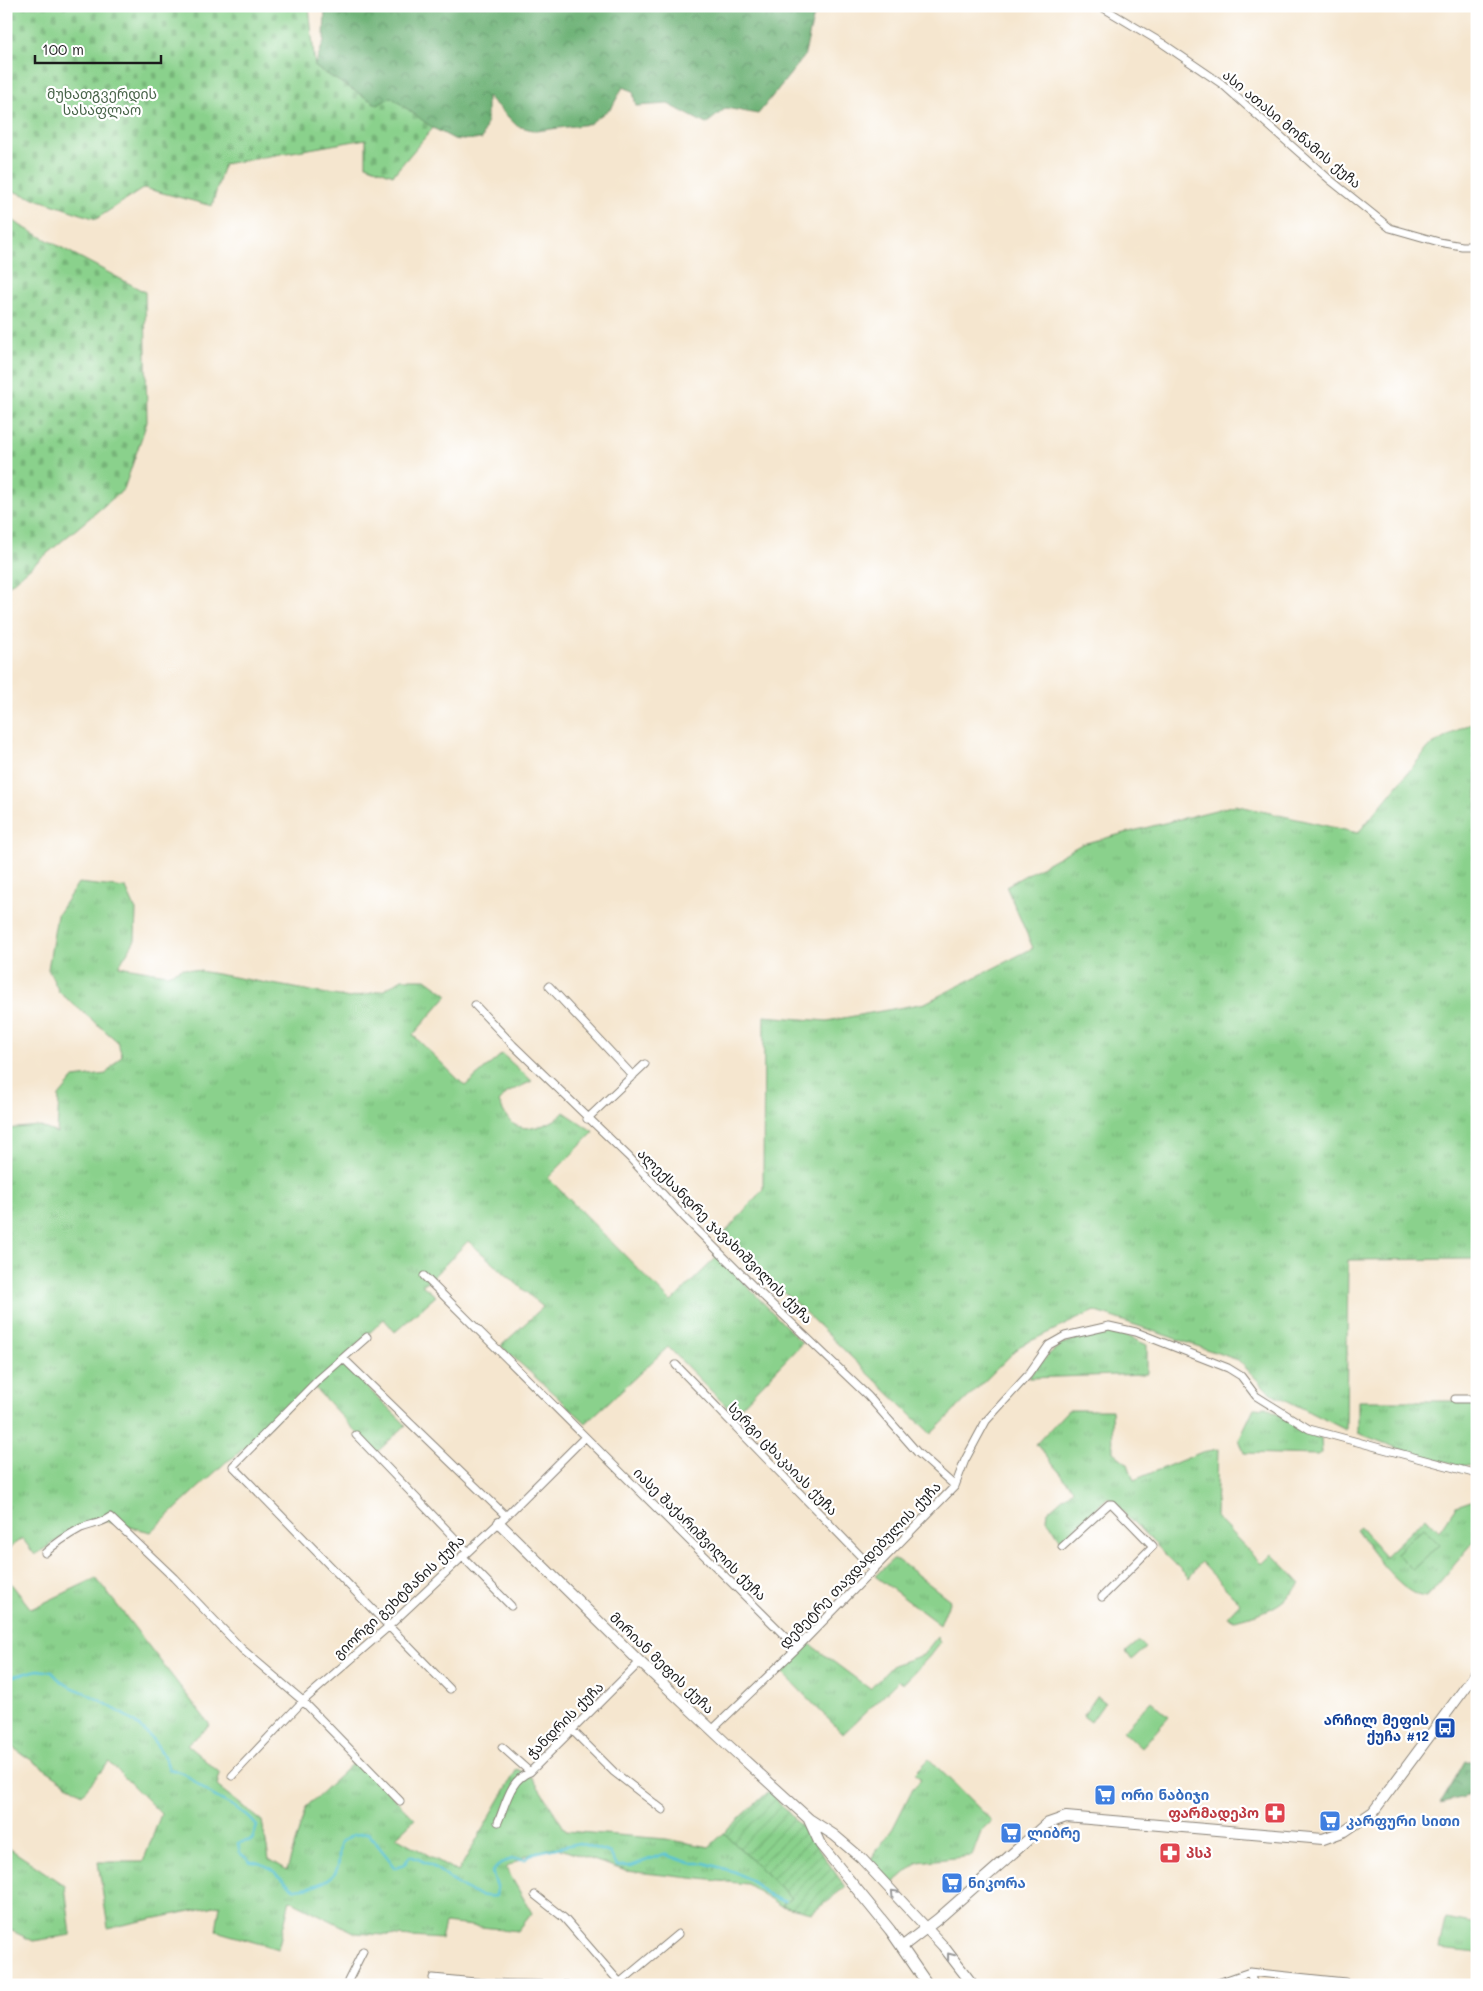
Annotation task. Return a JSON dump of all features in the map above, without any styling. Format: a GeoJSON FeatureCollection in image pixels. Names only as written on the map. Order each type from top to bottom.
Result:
{"type":"FeatureCollection","features":[{"type":"Feature","properties":{"kind":"street","name":"ასი ათასი მოწამის ქუჩა"},"geometry":{"type":"LineString","coordinates":[[1100,6],[1162,43],[1222,84],[1322,173],[1390,228],[1439,242],[1462,246],[1477,246]]}},
{"type":"Feature","properties":{"kind":"street"},"geometry":{"type":"LineString","coordinates":[[549,986],[633,1076]]}},
{"type":"Feature","properties":{"kind":"street","name":"ალექსანდრე ჯავახიშვილის ქუჩა"},"geometry":{"type":"LineString","coordinates":[[475,1005],[588,1119],[630,1157],[684,1217],[868,1396],[918,1452],[955,1486]]}},
{"type":"Feature","properties":{"kind":"street"},"geometry":{"type":"LineString","coordinates":[[588,1119],[645,1064]]}},
{"type":"Feature","properties":{"kind":"street","name":"იასე შაქარიშვილის ქუჩა"},"geometry":{"type":"LineString","coordinates":[[424,1276],[797,1648]]}},
{"type":"Feature","properties":{"kind":"street","name":"დემეტრე თავდადებულის ქუჩა"},"geometry":{"type":"LineString","coordinates":[[712,1730],[797,1648],[955,1486],[965,1460],[986,1421],[1028,1375],[1049,1345],[1065,1336],[1110,1326],[1136,1332],[1242,1374],[1256,1396],[1309,1429],[1477,1474]]}},
{"type":"Feature","properties":{"kind":"street"},"geometry":{"type":"LineString","coordinates":[[367,1337],[318,1380],[233,1466],[388,1627],[450,1688]]}},
{"type":"Feature","properties":{"kind":"street"},"geometry":{"type":"LineString","coordinates":[[344,1359],[502,1520]]}},
{"type":"Feature","properties":{"kind":"street","name":"სერგი ცხაკაიას ქუჩა"},"geometry":{"type":"LineString","coordinates":[[676,1365],[873,1570]]}},
{"type":"Feature","properties":{"kind":"street"},"geometry":{"type":"LineString","coordinates":[[1455,1399],[1477,1399]]}},
{"type":"Feature","properties":{"kind":"street"},"geometry":{"type":"LineString","coordinates":[[356,1435],[511,1606]]}},
{"type":"Feature","properties":{"kind":"street","name":"გიორგი გეხტმანის ქუჩა"},"geometry":{"type":"LineString","coordinates":[[232,1776],[303,1702],[388,1627],[502,1520],[585,1437]]}},
{"type":"Feature","properties":{"kind":"street"},"geometry":{"type":"LineString","coordinates":[[1062,1547],[1109,1504],[1112,1504],[1152,1546],[1102,1597]]}},
{"type":"Feature","properties":{"kind":"street"},"geometry":{"type":"LineString","coordinates":[[45,1553],[61,1539],[83,1527],[102,1523],[110,1517],[174,1578],[242,1648],[303,1702],[400,1801]]}},
{"type":"Feature","properties":{"kind":"street","name":"მირიან მეფის ქუჩა"},"geometry":{"type":"LineString","coordinates":[[502,1520],[640,1662],[808,1819],[834,1834],[867,1865],[926,1929],[973,1985]]}},
{"type":"Feature","properties":{"kind":"street","name":"ჭანდრის ქუჩა"},"geometry":{"type":"LineString","coordinates":[[498,1822],[515,1781],[520,1776],[530,1772],[640,1662]]}},
{"type":"Feature","properties":{"kind":"street"},"geometry":{"type":"LineString","coordinates":[[903,1946],[926,1929],[1046,1824],[1066,1817],[1323,1839],[1345,1832],[1373,1812],[1477,1672]]}},
{"type":"Feature","properties":{"kind":"street"},"geometry":{"type":"LineString","coordinates":[[573,1731],[614,1772],[663,1810]]}},
{"type":"Feature","properties":{"kind":"street"},"geometry":{"type":"LineString","coordinates":[[502,1747],[530,1772]]}},
{"type":"Feature","properties":{"kind":"street","name":"მირიან მეფის ქუჩა"},"geometry":{"type":"LineString","coordinates":[[808,1819],[823,1847],[903,1946],[924,1983]]}},
{"type":"Feature","properties":{"kind":"street"},"geometry":{"type":"LineString","coordinates":[[823,1847],[827,1835],[834,1834]]}},
{"type":"Feature","properties":{"kind":"street"},"geometry":{"type":"LineString","coordinates":[[535,1895],[564,1918],[619,1984],[678,1934]]}},
{"type":"Feature","properties":{"kind":"street"},"geometry":{"type":"LineString","coordinates":[[346,1985],[363,1951]]}},
{"type":"Feature","properties":{"kind":"street"},"geometry":{"type":"LineString","coordinates":[[1212,1985],[1250,1972],[1345,1982]]}},
{"type":"Feature","properties":{"kind":"street"},"geometry":{"type":"LineString","coordinates":[[1250,1972],[1254,1985]]}},
{"type":"Feature","properties":{"kind":"street"},"geometry":{"type":"LineString","coordinates":[[433,1978],[486,1983],[567,1985]]}},
{"type":"Feature","properties":{"kind":"green space","name":"მუხათგვერდის სასაფლაო"},"geometry":{"type":"Polygon","coordinates":[[[6,6],[309,6],[315,67],[378,105],[391,97],[433,128],[393,175],[366,165],[366,139],[224,164],[212,206],[144,188],[96,219],[6,189],[6,6]]]}},
{"type":"Feature","properties":{"kind":"green space"},"geometry":{"type":"Polygon","coordinates":[[[325,6],[375,6],[377,8],[379,6],[816,6],[804,57],[758,114],[726,108],[706,124],[668,104],[636,106],[633,91],[623,87],[612,107],[589,124],[536,131],[517,126],[487,96],[487,122],[482,139],[456,140],[433,128],[378,105],[314,67],[324,41],[325,6]]]}},
{"type":"Feature","properties":{"kind":"green space"},"geometry":{"type":"Polygon","coordinates":[[[6,215],[21,226],[145,292],[147,422],[124,489],[6,588],[6,215]]]}},
{"type":"Feature","properties":{"kind":"green space"},"geometry":{"type":"Polygon","coordinates":[[[1477,722],[1477,1259],[1348,1260],[1346,1430],[1268,1391],[1238,1360],[1094,1311],[1020,1346],[931,1434],[786,1294],[722,1236],[763,1189],[764,1016],[827,1021],[925,1003],[1033,948],[1006,886],[1082,844],[1235,805],[1358,833],[1429,747],[1463,727],[1477,722]]]}},
{"type":"Feature","properties":{"kind":"green space"},"geometry":{"type":"Polygon","coordinates":[[[78,883],[126,888],[136,910],[135,940],[119,966],[167,974],[183,968],[350,998],[384,990],[402,979],[426,979],[448,995],[413,1035],[465,1086],[502,1054],[532,1081],[507,1093],[499,1102],[507,1118],[517,1126],[531,1128],[547,1124],[564,1112],[594,1132],[548,1178],[671,1302],[718,1256],[802,1343],[734,1414],[668,1347],[586,1423],[501,1346],[543,1307],[468,1241],[431,1279],[422,1285],[436,1296],[395,1332],[384,1319],[340,1361],[406,1425],[376,1453],[313,1386],[226,1462],[151,1532],[97,1519],[76,1528],[35,1555],[22,1538],[6,1551],[6,1129],[38,1126],[57,1133],[59,1096],[74,1078],[106,1074],[122,1055],[117,1041],[59,992],[48,969],[57,915],[78,883]]]}},
{"type":"Feature","properties":{"kind":"green space"},"geometry":{"type":"Polygon","coordinates":[[[1116,1331],[1147,1345],[1147,1374],[1028,1378],[1048,1355],[1066,1343],[1087,1336],[1116,1331]]]}},
{"type":"Feature","properties":{"kind":"green space"},"geometry":{"type":"Polygon","coordinates":[[[1358,1401],[1477,1401],[1477,1466],[1432,1459],[1358,1433],[1358,1401]]]}},
{"type":"Feature","properties":{"kind":"green space"},"geometry":{"type":"Polygon","coordinates":[[[1266,1407],[1321,1439],[1322,1453],[1317,1455],[1244,1453],[1239,1439],[1254,1408],[1266,1407]]]}},
{"type":"Feature","properties":{"kind":"green space"},"geometry":{"type":"Polygon","coordinates":[[[1068,1410],[1112,1410],[1113,1452],[1128,1464],[1134,1480],[1202,1452],[1218,1449],[1216,1517],[1262,1564],[1272,1554],[1301,1584],[1286,1599],[1272,1608],[1235,1620],[1228,1616],[1240,1603],[1201,1562],[1189,1578],[1108,1497],[1061,1541],[1047,1519],[1048,1511],[1073,1489],[1036,1444],[1068,1410]]]}},
{"type":"Feature","properties":{"kind":"green space"},"geometry":{"type":"Polygon","coordinates":[[[1477,1499],[1477,1533],[1472,1544],[1427,1597],[1417,1595],[1397,1580],[1356,1530],[1360,1527],[1385,1556],[1426,1517],[1439,1531],[1456,1506],[1477,1499]]]}},
{"type":"Feature","properties":{"kind":"green space"},"geometry":{"type":"Polygon","coordinates":[[[1423,1528],[1440,1545],[1413,1570],[1396,1553],[1423,1528]]]}},
{"type":"Feature","properties":{"kind":"green space"},"geometry":{"type":"Polygon","coordinates":[[[893,1559],[898,1560],[950,1600],[940,1625],[875,1576],[893,1559]]]}},
{"type":"Feature","properties":{"kind":"green space"},"geometry":{"type":"Polygon","coordinates":[[[6,1577],[31,1609],[96,1578],[210,1725],[187,1745],[220,1773],[217,1786],[262,1821],[269,1859],[287,1870],[306,1807],[356,1760],[415,1819],[396,1837],[458,1872],[517,1769],[532,1777],[566,1831],[666,1839],[709,1847],[724,1833],[792,1898],[781,1906],[747,1884],[626,1871],[554,1847],[525,1856],[506,1868],[532,1913],[518,1931],[445,1923],[441,1939],[356,1933],[290,1900],[278,1949],[216,1931],[220,1905],[108,1928],[98,1862],[143,1862],[161,1814],[109,1762],[82,1794],[6,1743],[6,1577]]]}},
{"type":"Feature","properties":{"kind":"green space"},"geometry":{"type":"Polygon","coordinates":[[[937,1637],[940,1643],[903,1684],[899,1680],[843,1734],[779,1669],[807,1642],[870,1689],[893,1665],[923,1655],[937,1637]]]}},
{"type":"Feature","properties":{"kind":"green space"},"geometry":{"type":"Polygon","coordinates":[[[1139,1641],[1146,1648],[1132,1660],[1126,1652],[1139,1641]]]}},
{"type":"Feature","properties":{"kind":"green space"},"geometry":{"type":"Polygon","coordinates":[[[1097,1696],[1105,1702],[1091,1722],[1083,1716],[1097,1696]]]}},
{"type":"Feature","properties":{"kind":"green space"},"geometry":{"type":"Polygon","coordinates":[[[1151,1701],[1169,1717],[1141,1748],[1123,1731],[1151,1701]]]}},
{"type":"Feature","properties":{"kind":"green space"},"geometry":{"type":"Polygon","coordinates":[[[929,1759],[992,1821],[981,1832],[972,1856],[918,1862],[891,1885],[868,1863],[893,1828],[913,1788],[921,1780],[915,1773],[929,1759]]]}},
{"type":"Feature","properties":{"kind":"green space"},"geometry":{"type":"Polygon","coordinates":[[[1465,1761],[1477,1761],[1477,1793],[1441,1803],[1465,1761]]]}},
{"type":"Feature","properties":{"kind":"green space"},"geometry":{"type":"Polygon","coordinates":[[[769,1791],[812,1839],[845,1887],[812,1913],[781,1906],[791,1898],[724,1833],[769,1791]]]}},
{"type":"Feature","properties":{"kind":"green space"},"geometry":{"type":"Polygon","coordinates":[[[6,1846],[65,1886],[71,1935],[33,1941],[6,1928],[6,1846]]]}},
{"type":"Feature","properties":{"kind":"green space"},"geometry":{"type":"Polygon","coordinates":[[[1445,1919],[1477,1925],[1477,1953],[1439,1949],[1445,1919]]]}},
{"type":"Feature","properties":{"kind":"waterway"},"geometry":{"type":"LineString","coordinates":[[6,1678],[38,1670],[52,1672],[64,1683],[125,1715],[147,1733],[156,1744],[164,1756],[169,1769],[187,1776],[209,1793],[241,1811],[252,1820],[257,1826],[252,1840],[238,1843],[240,1853],[251,1862],[269,1868],[295,1889],[321,1884],[332,1877],[338,1866],[341,1842],[353,1835],[368,1833],[396,1868],[404,1865],[410,1856],[432,1866],[463,1888],[478,1895],[496,1896],[497,1886],[492,1872],[501,1863],[512,1859],[526,1859],[534,1853],[579,1843],[610,1853],[617,1866],[631,1866],[664,1854],[690,1863],[705,1863],[735,1872],[752,1881],[768,1895],[785,1902]]}},
{"type":"Feature","properties":{"kind":"place","name":"არჩილ მეფის ქუჩა #12"},"geometry":{"type":"Point","coordinates":[1445,1728]}},
{"type":"Feature","properties":{"kind":"place","name":"ორი ნაბიჯი"},"geometry":{"type":"Point","coordinates":[1105,1795]}},
{"type":"Feature","properties":{"kind":"place","name":"ფარმადეპო"},"geometry":{"type":"Point","coordinates":[1275,1813]}},
{"type":"Feature","properties":{"kind":"place","name":"კარფური სითი"},"geometry":{"type":"Point","coordinates":[1330,1821]}},
{"type":"Feature","properties":{"kind":"place","name":"ლიბრე"},"geometry":{"type":"Point","coordinates":[1011,1833]}},
{"type":"Feature","properties":{"kind":"place","name":"პსპ"},"geometry":{"type":"Point","coordinates":[1170,1853]}},
{"type":"Feature","properties":{"kind":"place","name":"ნიკორა"},"geometry":{"type":"Point","coordinates":[952,1883]}}]}
